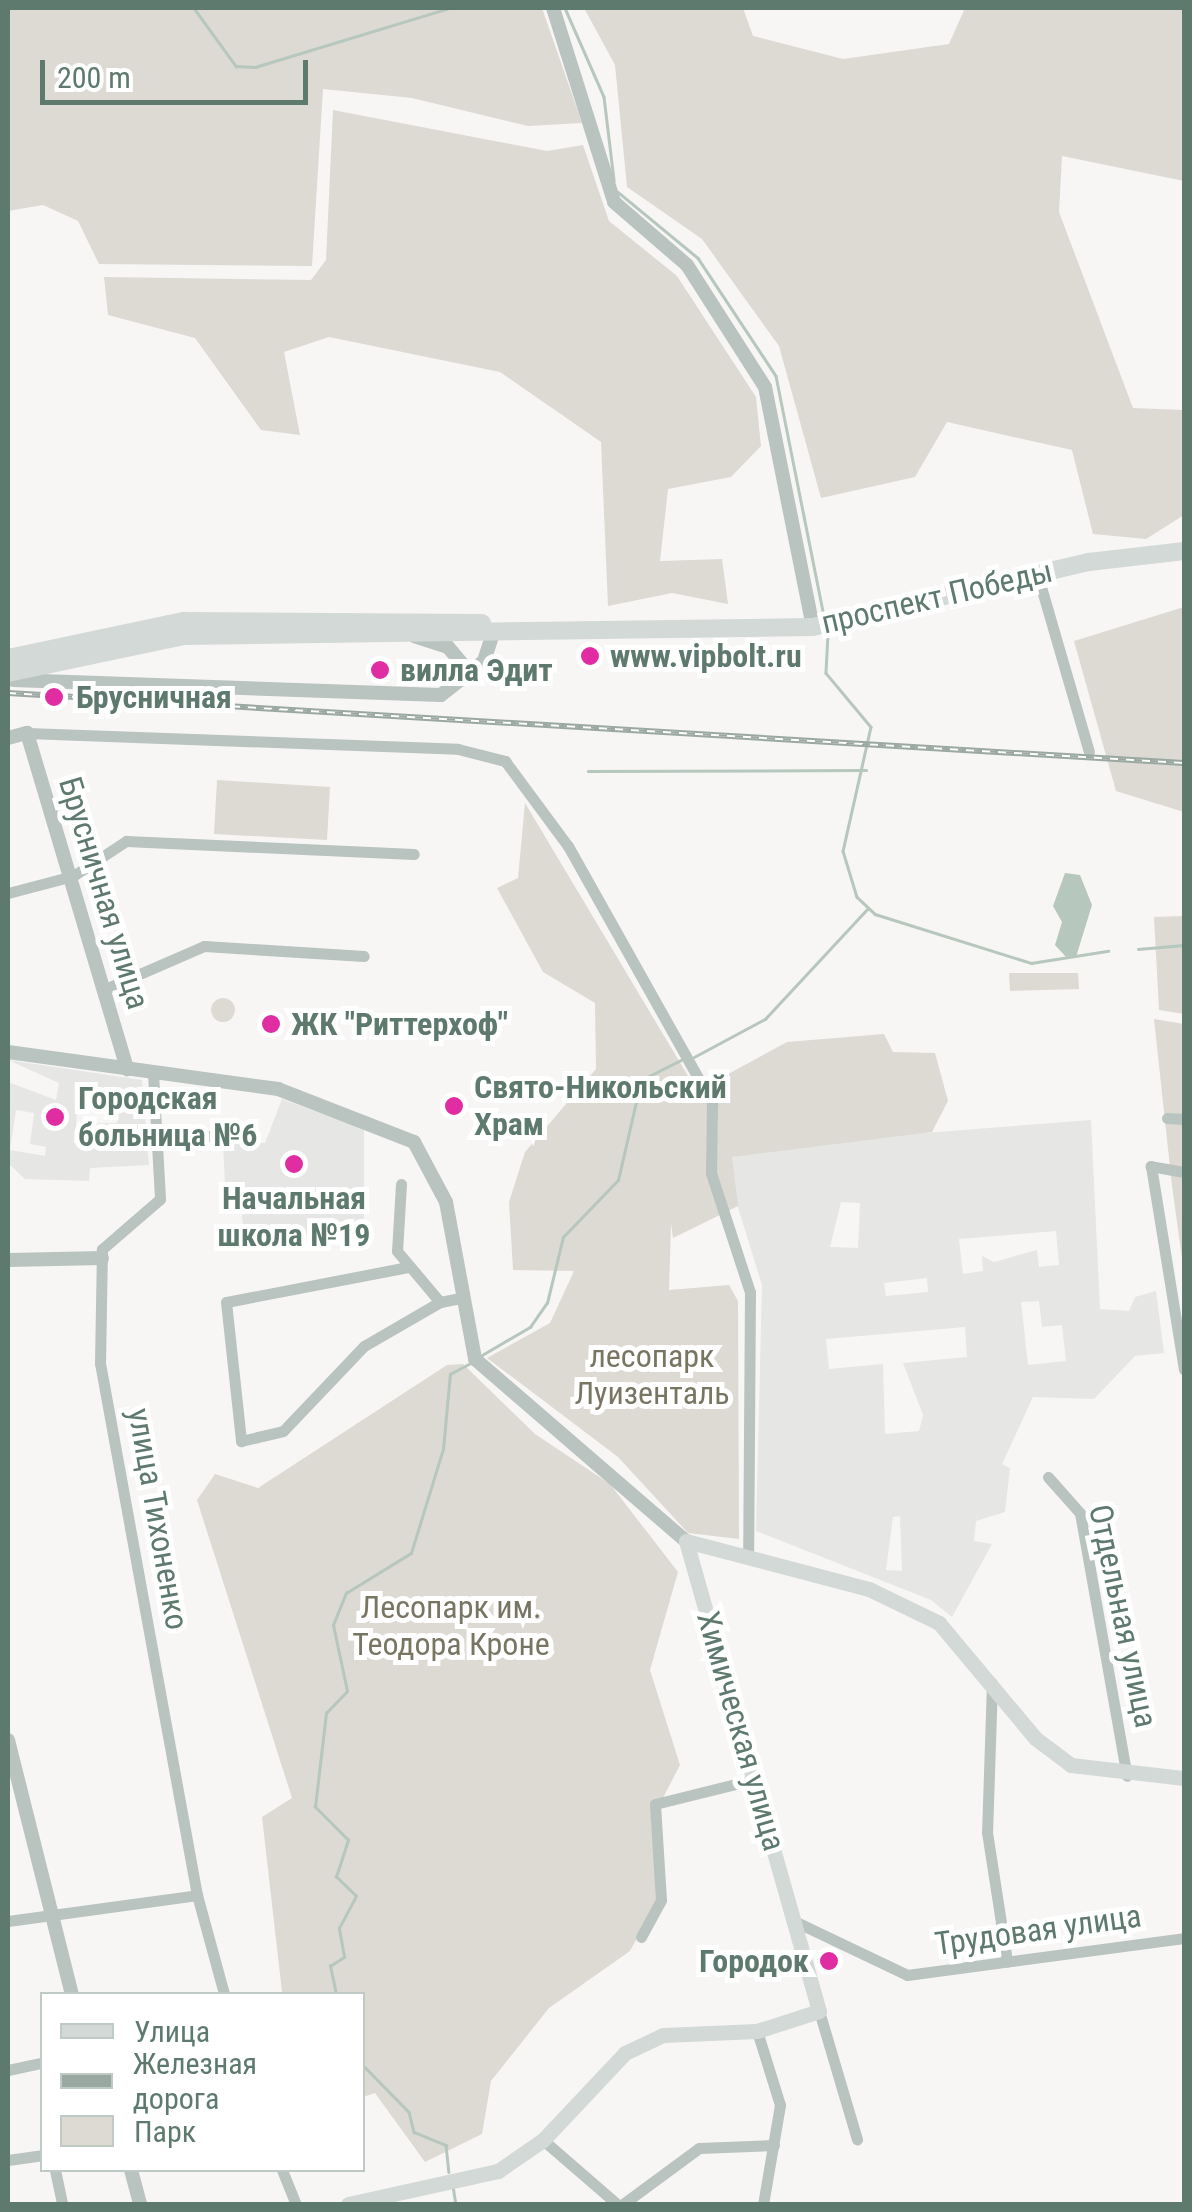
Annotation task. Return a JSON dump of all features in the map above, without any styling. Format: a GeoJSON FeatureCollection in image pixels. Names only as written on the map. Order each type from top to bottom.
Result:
{"type":"FeatureCollection","features":[{"type":"Feature","properties":{"kind":"main road","name":"проспект Победы"},"geometry":{"type":"LineString","coordinates":[[8,658],[184,636],[410,634],[465,628],[493,634],[813,627],[1036,573],[1184,551]]}},
{"type":"Feature","properties":{"kind":"main road","name":"проспект Победы"},"geometry":{"type":"LineString","coordinates":[[10,676],[60,650],[184,621],[628,631]]}},
{"type":"Feature","properties":{"kind":"main road"},"geometry":{"type":"LineString","coordinates":[[686,1541],[748,1556],[912,1608],[939,1623],[1050,1752],[1128,1776],[1184,1778]]}},
{"type":"Feature","properties":{"kind":"main road","name":"Химическая улица"},"geometry":{"type":"LineString","coordinates":[[686,1541],[819,2011]]}},
{"type":"Feature","properties":{"kind":"main road"},"geometry":{"type":"LineString","coordinates":[[348,2204],[498,2171],[543,2140],[637,2046],[663,2036],[757,2031],[819,2011]]}},
{"type":"Feature","properties":{"kind":"street"},"geometry":{"type":"LineString","coordinates":[[553,8],[614,202],[687,265],[765,387],[813,627]]}},
{"type":"Feature","properties":{"kind":"street"},"geometry":{"type":"LineString","coordinates":[[1036,573],[1089,752]]}},
{"type":"Feature","properties":{"kind":"street"},"geometry":{"type":"LineString","coordinates":[[462,685],[465,628]]}},
{"type":"Feature","properties":{"kind":"street"},"geometry":{"type":"LineString","coordinates":[[410,634],[448,647],[462,665]]}},
{"type":"Feature","properties":{"kind":"street"},"geometry":{"type":"LineString","coordinates":[[462,685],[493,634]]}},
{"type":"Feature","properties":{"kind":"street","name":"проспект Победы"},"geometry":{"type":"LineString","coordinates":[[10,676],[440,695],[462,685]]}},
{"type":"Feature","properties":{"kind":"street"},"geometry":{"type":"LineString","coordinates":[[8,738],[27,734],[458,749],[505,761],[568,846],[712,1103],[712,1173],[733,1225],[750,1292],[748,1556]]}},
{"type":"Feature","properties":{"kind":"street","name":"Брусничная улица"},"geometry":{"type":"LineString","coordinates":[[27,734],[74,876],[127,1069]]}},
{"type":"Feature","properties":{"kind":"street"},"geometry":{"type":"LineString","coordinates":[[8,893],[74,876],[126,842],[414,854]]}},
{"type":"Feature","properties":{"kind":"street"},"geometry":{"type":"LineString","coordinates":[[105,989],[204,946],[364,956]]}},
{"type":"Feature","properties":{"kind":"street"},"geometry":{"type":"LineString","coordinates":[[8,1052],[278,1089],[414,1142],[446,1202],[461,1298],[490,1381],[615,1472],[686,1541]]}},
{"type":"Feature","properties":{"kind":"street"},"geometry":{"type":"LineString","coordinates":[[8,1260],[102,1258],[160,1199],[153,1073]]}},
{"type":"Feature","properties":{"kind":"street"},"geometry":{"type":"LineString","coordinates":[[1167,1118],[1184,1119]]}},
{"type":"Feature","properties":{"kind":"street"},"geometry":{"type":"LineString","coordinates":[[156,1131],[247,1140]]}},
{"type":"Feature","properties":{"kind":"street"},"geometry":{"type":"LineString","coordinates":[[1184,1172],[1151,1166],[1184,1369]]}},
{"type":"Feature","properties":{"kind":"street"},"geometry":{"type":"LineString","coordinates":[[401,1184],[392,1230],[408,1267],[440,1302]]}},
{"type":"Feature","properties":{"kind":"street","name":"улица Тихоненко"},"geometry":{"type":"LineString","coordinates":[[102,1258],[100,1363],[197,1895],[223,1992]]}},
{"type":"Feature","properties":{"kind":"street"},"geometry":{"type":"LineString","coordinates":[[408,1267],[226,1302],[241,1441],[283,1431],[364,1346],[440,1302],[461,1298]]}},
{"type":"Feature","properties":{"kind":"street","name":"Отдельная улица"},"geometry":{"type":"LineString","coordinates":[[1048,1477],[1080,1513],[1128,1776]]}},
{"type":"Feature","properties":{"kind":"street"},"geometry":{"type":"LineString","coordinates":[[992,1683],[987,1832],[1007,1961]]}},
{"type":"Feature","properties":{"kind":"street"},"geometry":{"type":"LineString","coordinates":[[8,1740],[71,1992]]}},
{"type":"Feature","properties":{"kind":"street"},"geometry":{"type":"LineString","coordinates":[[641,1937],[661,1900],[655,1804],[756,1780]]}},
{"type":"Feature","properties":{"kind":"street"},"geometry":{"type":"LineString","coordinates":[[8,1921],[51,1921],[197,1895]]}},
{"type":"Feature","properties":{"kind":"street","name":"Трудовая улица"},"geometry":{"type":"LineString","coordinates":[[794,1921],[906,1976],[1184,1938]]}},
{"type":"Feature","properties":{"kind":"street"},"geometry":{"type":"LineString","coordinates":[[819,2011],[857,2138]]}},
{"type":"Feature","properties":{"kind":"street"},"geometry":{"type":"LineString","coordinates":[[757,2031],[779,2090],[764,2204]]}},
{"type":"Feature","properties":{"kind":"street"},"geometry":{"type":"LineString","coordinates":[[8,2070],[40,2063]]}},
{"type":"Feature","properties":{"kind":"street"},"geometry":{"type":"LineString","coordinates":[[543,2140],[620,2204],[676,2157],[774,2145]]}},
{"type":"Feature","properties":{"kind":"street"},"geometry":{"type":"LineString","coordinates":[[8,2160],[40,2155]]}},
{"type":"Feature","properties":{"kind":"street"},"geometry":{"type":"LineString","coordinates":[[55,2172],[62,2204]]}},
{"type":"Feature","properties":{"kind":"street"},"geometry":{"type":"LineString","coordinates":[[132,2172],[140,2204]]}},
{"type":"Feature","properties":{"kind":"street"},"geometry":{"type":"LineString","coordinates":[[283,2172],[296,2204]]}},
{"type":"Feature","properties":{"kind":"shaded area"},"geometry":{"type":"Polygon","coordinates":[[[1065,873],[1080,875],[1092,905],[1076,957],[1067,958],[1055,945],[1062,922],[1053,906],[1065,873]]]}},
{"type":"Feature","properties":{"kind":"shaded area","name":"Городская больница №6"},"geometry":{"type":"Polygon","coordinates":[[[8,1060],[142,1080],[149,1165],[90,1168],[89,1181],[25,1179],[8,1163],[8,1082],[56,1100],[59,1083],[8,1060]],[[78,1101],[76,1124],[117,1123],[119,1108],[78,1101]],[[16,1110],[10,1150],[45,1156],[46,1147],[30,1144],[34,1113],[16,1110]]]}},
{"type":"Feature","properties":{"kind":"shaded area","name":"Начальная школа №19"},"geometry":{"type":"Polygon","coordinates":[[[282,1099],[364,1129],[364,1226],[245,1245],[239,1185],[225,1184],[223,1144],[265,1143],[282,1099]]]}},
{"type":"Feature","properties":{"kind":"shaded area"},"geometry":{"type":"Polygon","coordinates":[[[1091,1120],[1100,1309],[1129,1311],[1135,1297],[1156,1291],[1164,1353],[1135,1356],[1094,1399],[1033,1397],[1002,1464],[1010,1468],[1005,1512],[976,1521],[974,1541],[992,1544],[952,1617],[931,1600],[756,1531],[762,1285],[731,1185],[732,1157],[796,1143],[1091,1120]],[[841,1202],[830,1247],[858,1248],[860,1203],[841,1202]],[[1056,1231],[959,1239],[963,1274],[983,1271],[982,1256],[994,1262],[1037,1250],[1039,1267],[1059,1265],[1056,1231]],[[927,1278],[884,1283],[886,1296],[928,1292],[927,1278]],[[1039,1301],[1021,1302],[1028,1365],[1066,1361],[1062,1325],[1042,1327],[1039,1301]],[[965,1327],[826,1339],[829,1369],[883,1364],[885,1434],[919,1431],[923,1415],[903,1363],[967,1357],[965,1327]],[[900,1516],[893,1517],[886,1570],[902,1571],[900,1516]]]}},
{"type":"Feature","properties":{"kind":"green space"},"geometry":{"type":"Polygon","coordinates":[[[8,8],[542,8],[582,123],[528,126],[412,98],[323,89],[312,266],[99,264],[78,221],[43,205],[8,211],[8,8]]]}},
{"type":"Feature","properties":{"kind":"green space"},"geometry":{"type":"Polygon","coordinates":[[[584,8],[743,8],[753,36],[843,59],[949,44],[965,8],[1184,8],[1184,181],[1062,156],[1059,212],[1133,408],[1184,410],[1184,515],[1146,539],[1093,534],[1072,450],[947,422],[915,477],[821,498],[779,346],[702,239],[627,187],[615,65],[584,8]]]}},
{"type":"Feature","properties":{"kind":"green space"},"geometry":{"type":"Polygon","coordinates":[[[333,110],[547,151],[583,145],[609,221],[677,276],[756,397],[761,446],[731,477],[668,489],[660,561],[722,559],[728,604],[672,593],[608,606],[601,442],[500,372],[329,337],[284,352],[300,435],[261,430],[195,338],[108,315],[104,277],[311,280],[326,260],[333,110]]]}},
{"type":"Feature","properties":{"kind":"green space"},"geometry":{"type":"Polygon","coordinates":[[[1184,607],[1184,812],[1116,791],[1074,641],[1184,607]]]}},
{"type":"Feature","properties":{"kind":"green space"},"geometry":{"type":"Polygon","coordinates":[[[217,780],[330,787],[327,840],[214,834],[217,780]]]}},
{"type":"Feature","properties":{"kind":"green space","name":"лесопарк Луизенталь"},"geometry":{"type":"Polygon","coordinates":[[[525,803],[697,1091],[787,1042],[884,1034],[893,1052],[935,1053],[948,1101],[932,1132],[732,1157],[738,1206],[673,1238],[671,1223],[669,1290],[729,1285],[738,1301],[739,1539],[688,1533],[618,1457],[487,1358],[550,1323],[574,1271],[513,1270],[509,1202],[525,1152],[596,1069],[595,1003],[543,972],[497,888],[518,878],[525,803]]]}},
{"type":"Feature","properties":{"kind":"green space"},"geometry":{"type":"Polygon","coordinates":[[[1184,916],[1184,1014],[1159,1010],[1154,917],[1184,916]]]}},
{"type":"Feature","properties":{"kind":"green space"},"geometry":{"type":"Polygon","coordinates":[[[1009,973],[1078,973],[1079,989],[1010,991],[1009,973]]]}},
{"type":"Feature","properties":{"kind":"green space"},"geometry":{"type":"Polygon","coordinates":[[[223,998],[235,1010],[223,1022],[211,1010],[223,998]]]}},
{"type":"Feature","properties":{"kind":"green space"},"geometry":{"type":"Polygon","coordinates":[[[1154,1019],[1184,1024],[1184,1273],[1172,1186],[1154,1019]]]}},
{"type":"Feature","properties":{"kind":"green space","name":"Лесопарк им. Теодора Кроне"},"geometry":{"type":"Polygon","coordinates":[[[463,1364],[535,1434],[610,1484],[678,1572],[650,1670],[680,1765],[651,1821],[660,1896],[630,1951],[549,2008],[491,2081],[482,2134],[425,2162],[375,2093],[365,2096],[365,1992],[282,1992],[262,1817],[292,1798],[197,1500],[215,1474],[258,1488],[447,1365],[463,1364]]]}},
{"type":"Feature","properties":{"kind":"waterway"},"geometry":{"type":"LineString","coordinates":[[194,8],[236,66],[255,67],[449,8]]}},
{"type":"Feature","properties":{"kind":"waterway"},"geometry":{"type":"LineString","coordinates":[[565,8],[604,97],[614,180]]}},
{"type":"Feature","properties":{"kind":"waterway"},"geometry":{"type":"LineString","coordinates":[[618,192],[698,258],[776,376],[824,616]]}},
{"type":"Feature","properties":{"kind":"waterway"},"geometry":{"type":"LineString","coordinates":[[828,634],[826,673],[871,727],[843,851],[857,897],[875,914],[1031,963],[1108,951]]}},
{"type":"Feature","properties":{"kind":"waterway"},"geometry":{"type":"LineString","coordinates":[[588,771],[866,770]]}},
{"type":"Feature","properties":{"kind":"waterway"},"geometry":{"type":"LineString","coordinates":[[694,1057],[765,1019],[868,908]]}},
{"type":"Feature","properties":{"kind":"waterway"},"geometry":{"type":"LineString","coordinates":[[1138,949],[1184,945]]}},
{"type":"Feature","properties":{"kind":"waterway"},"geometry":{"type":"LineString","coordinates":[[482,1355],[530,1327],[547,1303],[563,1237],[618,1180],[641,1080],[681,1060]]}},
{"type":"Feature","properties":{"kind":"waterway"},"geometry":{"type":"LineString","coordinates":[[336,1992],[330,1966],[344,1957],[339,1928],[356,1896],[336,1877],[348,1840],[315,1807],[326,1713],[347,1691],[333,1625],[346,1593],[411,1553],[443,1449],[450,1374],[473,1362]]}},
{"type":"Feature","properties":{"kind":"waterway"},"geometry":{"type":"LineString","coordinates":[[365,2067],[409,2112],[414,2132],[446,2145],[449,2172]]}},
{"type":"Feature","properties":{"kind":"waterway"},"geometry":{"type":"LineString","coordinates":[[453,2186],[456,2204]]}},
{"type":"Feature","properties":{"kind":"railway"},"geometry":{"type":"LineString","coordinates":[[8,693],[1184,763]]}},
{"type":"Feature","properties":{"kind":"place","name":"www.vipbolt.ru"},"geometry":{"type":"Point","coordinates":[590,656]}},
{"type":"Feature","properties":{"kind":"place","name":"вилла Эдит"},"geometry":{"type":"Point","coordinates":[380,670]}},
{"type":"Feature","properties":{"kind":"place","name":"Брусничная"},"geometry":{"type":"Point","coordinates":[54,697]}},
{"type":"Feature","properties":{"kind":"place","name":"ЖК \"Риттерхоф\""},"geometry":{"type":"Point","coordinates":[271,1024]}},
{"type":"Feature","properties":{"kind":"place","name":"Свято-Никольский Храм"},"geometry":{"type":"Point","coordinates":[454,1106]}},
{"type":"Feature","properties":{"kind":"place","name":"Городская больница №6"},"geometry":{"type":"Point","coordinates":[55,1117]}},
{"type":"Feature","properties":{"kind":"place","name":"Начальная школа №19"},"geometry":{"type":"Point","coordinates":[294,1164]}},
{"type":"Feature","properties":{"kind":"place","name":"Городок"},"geometry":{"type":"Point","coordinates":[829,1961]}}]}
